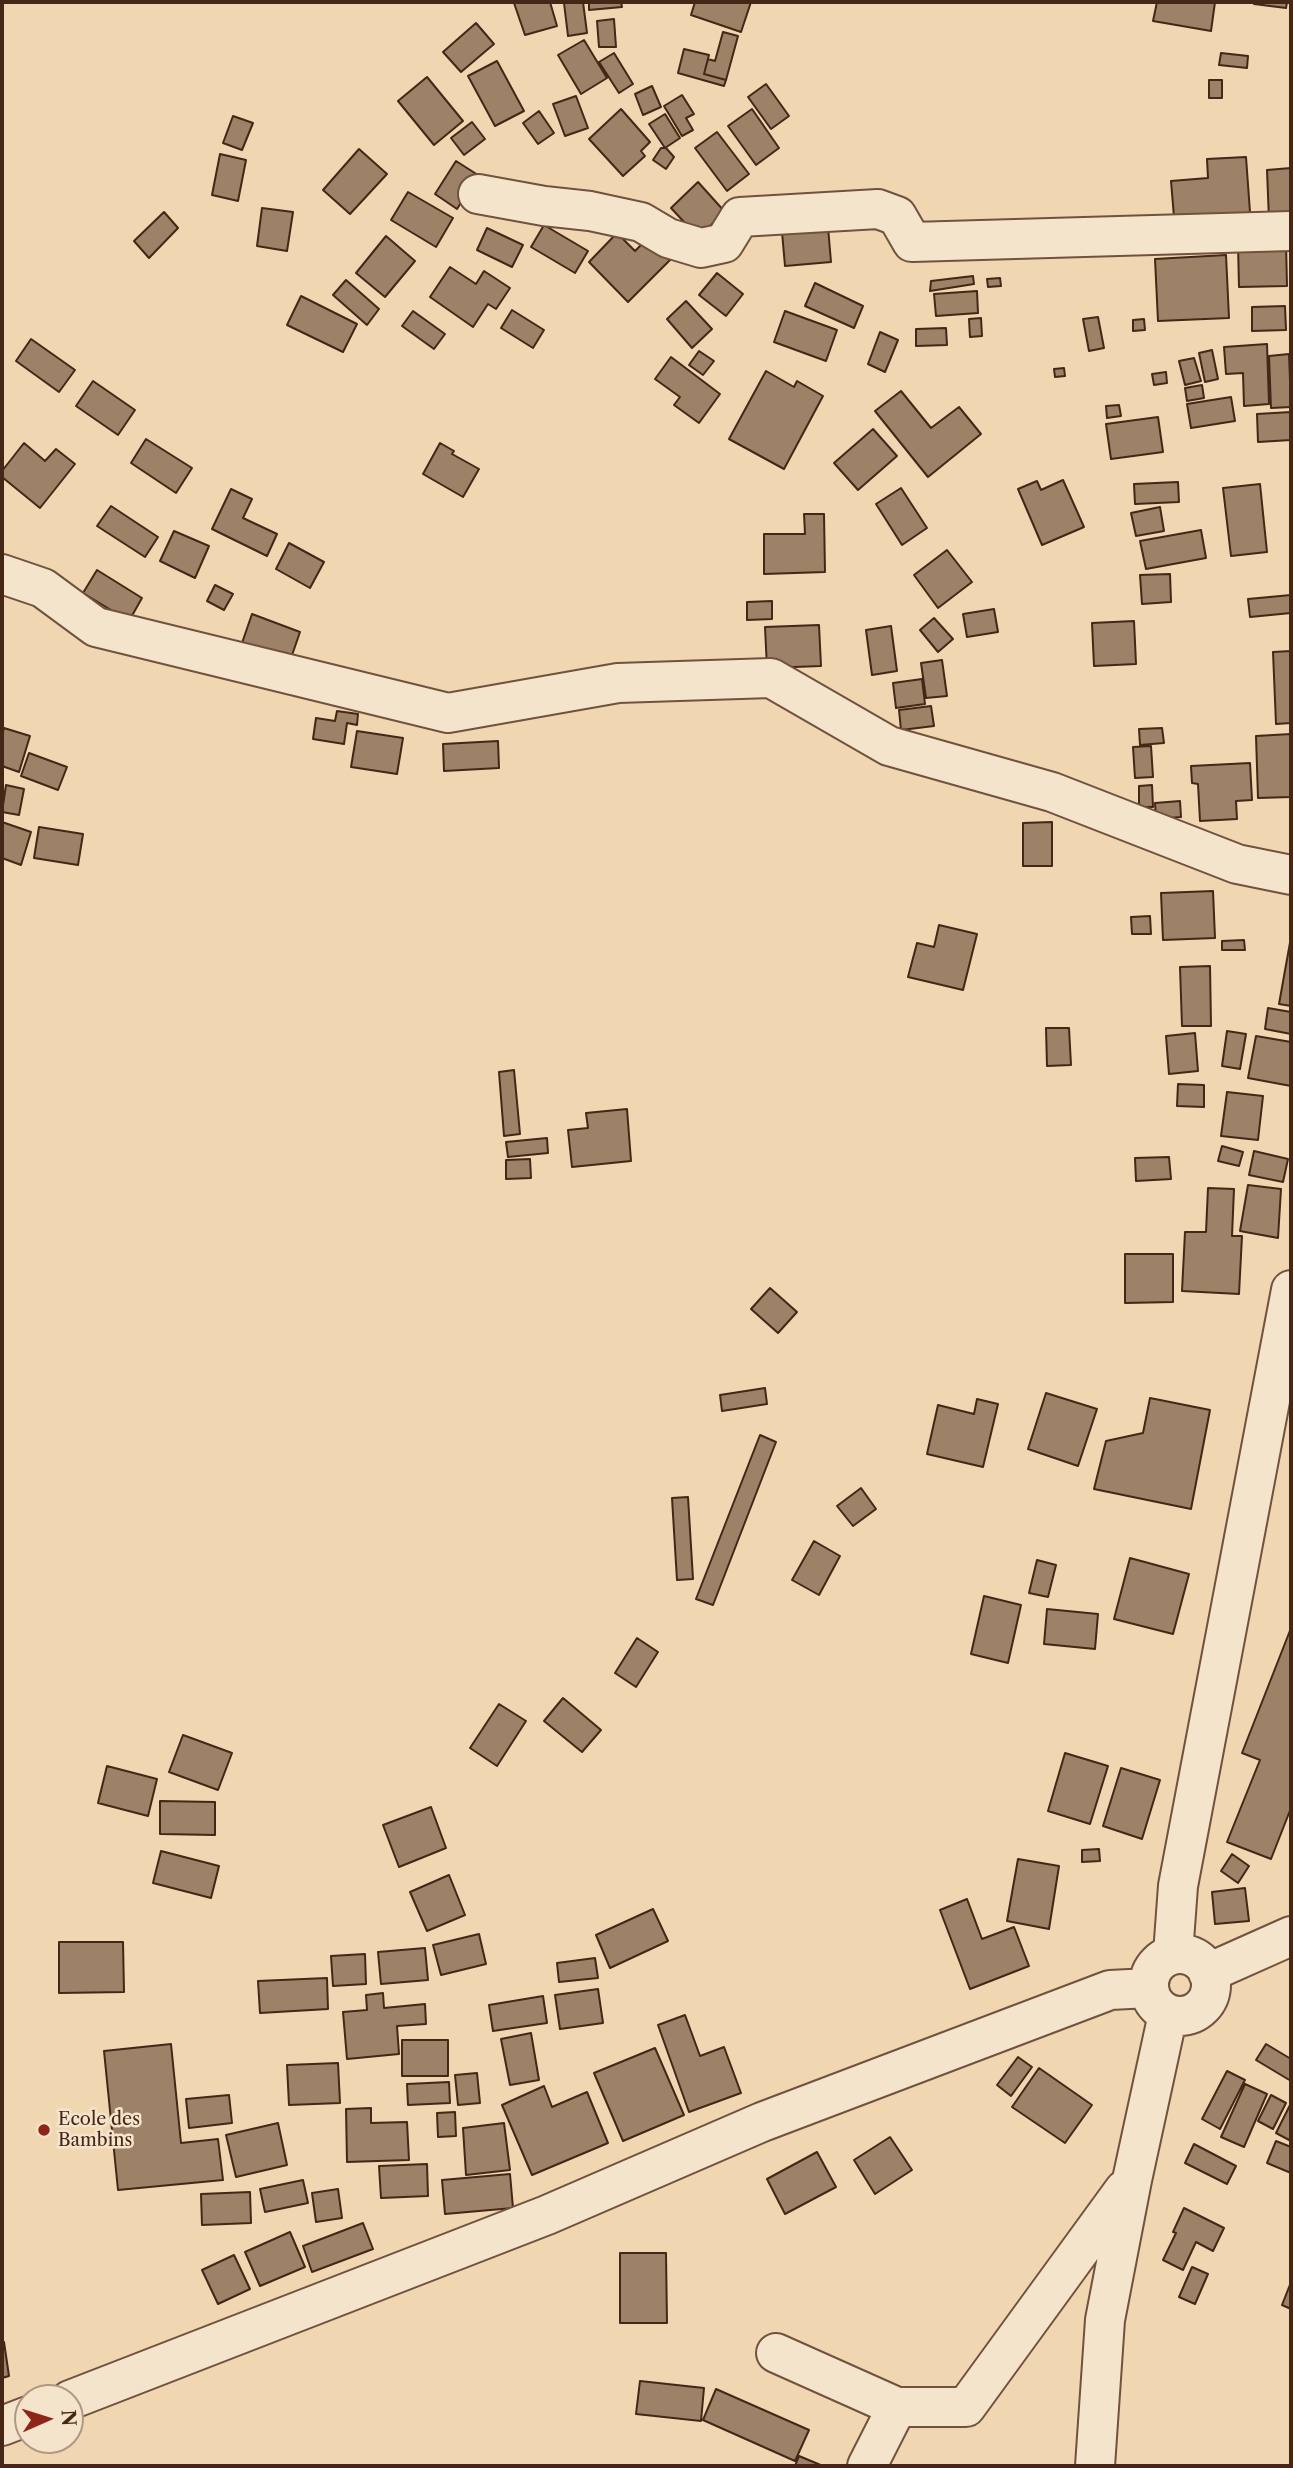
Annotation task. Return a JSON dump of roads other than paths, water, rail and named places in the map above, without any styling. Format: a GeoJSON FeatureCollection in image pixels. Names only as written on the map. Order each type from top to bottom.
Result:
{"type":"FeatureCollection","features":[{"type":"Feature","properties":{"kind":"street"},"geometry":{"type":"LineString","coordinates":[[478,194],[590,211],[641,222],[668,237],[701,248],[724,243],[740,217],[878,209],[897,216],[912,242],[1291,231]]}},
{"type":"Feature","properties":{"kind":"street"},"geometry":{"type":"LineString","coordinates":[[2,574],[43,588],[96,627],[448,713],[618,683],[771,678],[889,746],[1052,792],[1237,864],[1291,875]]}},
{"type":"Feature","properties":{"kind":"street"},"geometry":{"type":"LineString","coordinates":[[1173,1954],[1178,1886],[1291,1290]]}},
{"type":"Feature","properties":{"kind":"street"},"geometry":{"type":"LineString","coordinates":[[1209,1973],[1291,1936]]}},
{"type":"Feature","properties":{"kind":"street"},"geometry":{"type":"LineString","coordinates":[[84,2395],[547,2215],[762,2122],[1110,1990],[1158,2001],[1183,2017],[1197,2012],[1206,2001],[1211,1987],[1209,1973],[1200,1961],[1187,1954],[1173,1954],[1159,1961],[1150,1973],[1158,2001],[1132,2180],[1105,2320],[1095,2466]]}},
{"type":"Feature","properties":{"kind":"street"},"geometry":{"type":"LineString","coordinates":[[776,2353],[897,2407],[966,2407],[1132,2180]]}},
{"type":"Feature","properties":{"kind":"street"},"geometry":{"type":"LineString","coordinates":[[867,2466],[897,2407]]}},
{"type":"Feature","properties":{"kind":"place","name":"Ecole des Bambins"},"geometry":{"type":"Point","coordinates":[44,2130]}}]}
